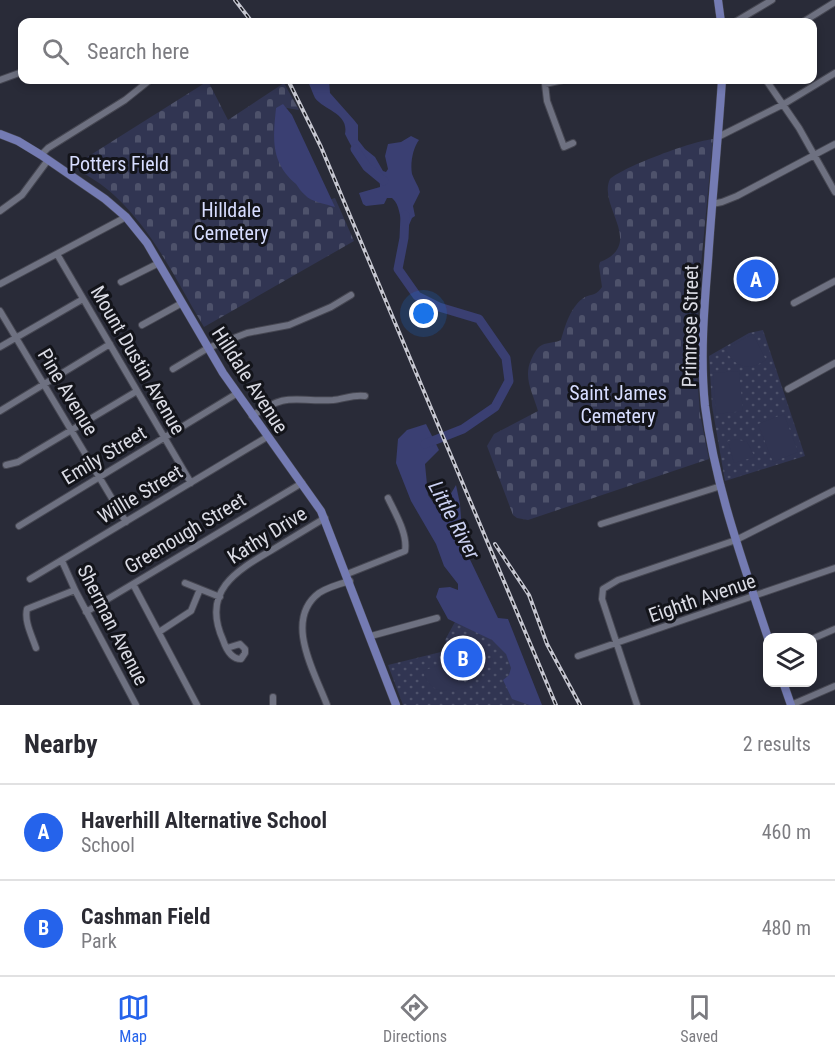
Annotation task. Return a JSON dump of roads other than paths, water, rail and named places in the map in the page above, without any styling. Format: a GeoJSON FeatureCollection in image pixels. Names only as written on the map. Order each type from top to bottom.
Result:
{"type":"FeatureCollection","features":[{"type":"Feature","properties":{"kind":"main road"},"geometry":{"type":"LineString","coordinates":[[718,0],[720,18]]}},
{"type":"Feature","properties":{"kind":"main road","name":"Primrose Street"},"geometry":{"type":"LineString","coordinates":[[722,84],[704,301],[702,353],[706,412],[721,486],[766,633]]}},
{"type":"Feature","properties":{"kind":"main road","name":"Hilldale Avenue"},"geometry":{"type":"LineString","coordinates":[[0,134],[18,141],[105,199],[126,217],[147,243],[236,394],[325,518],[396,705]]}},
{"type":"Feature","properties":{"kind":"main road"},"geometry":{"type":"LineString","coordinates":[[785,687],[791,705]]}},
{"type":"Feature","properties":{"kind":"street"},"geometry":{"type":"LineString","coordinates":[[742,18],[772,0]]}},
{"type":"Feature","properties":{"kind":"street"},"geometry":{"type":"LineString","coordinates":[[809,18],[835,2]]}},
{"type":"Feature","properties":{"kind":"street"},"geometry":{"type":"LineString","coordinates":[[0,80],[18,73]]}},
{"type":"Feature","properties":{"kind":"street"},"geometry":{"type":"LineString","coordinates":[[718,137],[783,105],[835,74]]}},
{"type":"Feature","properties":{"kind":"street"},"geometry":{"type":"LineString","coordinates":[[0,212],[22,195],[45,158],[48,148],[125,100],[145,84]]}},
{"type":"Feature","properties":{"kind":"street"},"geometry":{"type":"LineString","coordinates":[[545,84],[547,100],[564,147],[573,143]]}},
{"type":"Feature","properties":{"kind":"street"},"geometry":{"type":"LineString","coordinates":[[769,84],[815,155],[835,192]]}},
{"type":"Feature","properties":{"kind":"street"},"geometry":{"type":"LineString","coordinates":[[712,204],[737,196],[835,144]]}},
{"type":"Feature","properties":{"kind":"street"},"geometry":{"type":"LineString","coordinates":[[0,284],[126,217]]}},
{"type":"Feature","properties":{"kind":"street","name":"Mount Dustin Avenue"},"geometry":{"type":"LineString","coordinates":[[57,254],[191,483]]}},
{"type":"Feature","properties":{"kind":"street"},"geometry":{"type":"LineString","coordinates":[[121,282],[159,263]]}},
{"type":"Feature","properties":{"kind":"street"},"geometry":{"type":"LineString","coordinates":[[794,303],[835,281]]}},
{"type":"Feature","properties":{"kind":"street"},"geometry":{"type":"LineString","coordinates":[[173,369],[208,348],[247,333],[289,325],[331,307],[351,295]]}},
{"type":"Feature","properties":{"kind":"street"},"geometry":{"type":"LineString","coordinates":[[0,347],[83,299]]}},
{"type":"Feature","properties":{"kind":"street"},"geometry":{"type":"LineString","coordinates":[[142,325],[182,303]]}},
{"type":"Feature","properties":{"kind":"street","name":"Pine Avenue"},"geometry":{"type":"LineString","coordinates":[[0,310],[126,522]]}},
{"type":"Feature","properties":{"kind":"street"},"geometry":{"type":"LineString","coordinates":[[0,411],[110,345]]}},
{"type":"Feature","properties":{"kind":"street"},"geometry":{"type":"LineString","coordinates":[[788,389],[835,363]]}},
{"type":"Feature","properties":{"kind":"street"},"geometry":{"type":"LineString","coordinates":[[6,465],[18,462],[137,391]]}},
{"type":"Feature","properties":{"kind":"street","name":"Emily Street"},"geometry":{"type":"LineString","coordinates":[[20,526],[236,394]]}},
{"type":"Feature","properties":{"kind":"street"},"geometry":{"type":"LineString","coordinates":[[252,416],[270,404],[283,399],[315,400],[365,396]]}},
{"type":"Feature","properties":{"kind":"street","name":"Willie Street"},"geometry":{"type":"LineString","coordinates":[[30,579],[267,437]]}},
{"type":"Feature","properties":{"kind":"street","name":"Greenough Street"},"geometry":{"type":"LineString","coordinates":[[86,612],[302,483]]}},
{"type":"Feature","properties":{"kind":"street"},"geometry":{"type":"LineString","coordinates":[[601,524],[721,486]]}},
{"type":"Feature","properties":{"kind":"street"},"geometry":{"type":"LineString","coordinates":[[637,705],[602,599],[603,589],[618,580],[736,540],[835,490]]}},
{"type":"Feature","properties":{"kind":"street"},"geometry":{"type":"LineString","coordinates":[[327,705],[304,646],[303,620],[317,595],[348,577],[405,551],[400,525],[388,498]]}},
{"type":"Feature","properties":{"kind":"street","name":"Kathy Drive"},"geometry":{"type":"LineString","coordinates":[[227,648],[219,632],[216,611],[228,580],[237,571],[325,518]]}},
{"type":"Feature","properties":{"kind":"street","name":"Sherman Avenue"},"geometry":{"type":"LineString","coordinates":[[62,561],[86,612],[136,705]]}},
{"type":"Feature","properties":{"kind":"street","name":"Eighth Avenue"},"geometry":{"type":"LineString","coordinates":[[578,656],[835,568]]}},
{"type":"Feature","properties":{"kind":"street"},"geometry":{"type":"LineString","coordinates":[[185,583],[220,597]]}},
{"type":"Feature","properties":{"kind":"street"},"geometry":{"type":"LineString","coordinates":[[133,584],[197,705]]}},
{"type":"Feature","properties":{"kind":"street"},"geometry":{"type":"LineString","coordinates":[[159,632],[191,611],[200,589]]}},
{"type":"Feature","properties":{"kind":"street"},"geometry":{"type":"LineString","coordinates":[[36,648],[27,622],[27,609],[75,590]]}},
{"type":"Feature","properties":{"kind":"street"},"geometry":{"type":"LineString","coordinates":[[370,636],[437,618]]}},
{"type":"Feature","properties":{"kind":"street"},"geometry":{"type":"LineString","coordinates":[[817,637],[835,629]]}},
{"type":"Feature","properties":{"kind":"street"},"geometry":{"type":"LineString","coordinates":[[791,705],[835,686]]}},
{"type":"Feature","properties":{"kind":"street"},"geometry":{"type":"LineString","coordinates":[[273,697],[273,705]]}},
{"type":"Feature","properties":{"kind":"water"},"geometry":{"type":"Polygon","coordinates":[[[309,84],[329,84],[330,93],[358,125],[358,140],[375,157],[383,171],[386,172],[388,169],[385,156],[388,144],[401,142],[411,136],[419,140],[414,151],[411,170],[420,192],[413,206],[415,216],[409,225],[404,226],[397,204],[392,198],[387,198],[384,204],[366,206],[363,204],[359,193],[380,187],[378,177],[354,150],[345,134],[345,127],[340,117],[315,98],[309,84]]]}},
{"type":"Feature","properties":{"kind":"water"},"geometry":{"type":"Polygon","coordinates":[[[283,104],[292,115],[335,207],[315,201],[302,193],[281,167],[275,149],[274,129],[276,108],[283,104]]]}},
{"type":"Feature","properties":{"kind":"water"},"geometry":{"type":"Polygon","coordinates":[[[426,424],[439,450],[425,464],[428,495],[446,520],[446,502],[456,485],[463,545],[498,618],[508,619],[542,705],[529,705],[512,699],[503,680],[509,675],[511,668],[506,654],[492,640],[448,619],[436,597],[439,588],[450,587],[458,590],[458,584],[444,566],[436,544],[411,501],[396,463],[398,439],[407,430],[426,424]]]}},
{"type":"Feature","properties":{"kind":"waterway","name":"Little River"},"geometry":{"type":"LineString","coordinates":[[355,149],[367,167],[384,181]]}},
{"type":"Feature","properties":{"kind":"waterway","name":"Little River"},"geometry":{"type":"LineString","coordinates":[[405,215],[404,238],[398,269],[417,296],[439,307],[479,319],[506,358],[509,381],[495,407],[463,429],[425,444]]}},
{"type":"Feature","properties":{"kind":"railway"},"geometry":{"type":"LineString","coordinates":[[235,0],[249,18]]}},
{"type":"Feature","properties":{"kind":"railway"},"geometry":{"type":"LineString","coordinates":[[290,84],[321,147],[556,705]]}},
{"type":"Feature","properties":{"kind":"railway"},"geometry":{"type":"LineString","coordinates":[[495,544],[529,595],[547,644],[580,705]]}},
{"type":"Feature","properties":{"kind":"place","name":"Haverhill Alternative School"},"geometry":{"type":"Point","coordinates":[756,279]}},
{"type":"Feature","properties":{"kind":"place","name":"Cashman Field"},"geometry":{"type":"Point","coordinates":[463,658]}},
{"type":"Feature","properties":{"kind":"park label","name":"Potters Field"},"geometry":{"type":"Point","coordinates":[119,164]}},
{"type":"Feature","properties":{"kind":"park label","name":"Hilldale Cemetery"},"geometry":{"type":"Point","coordinates":[231,222]}},
{"type":"Feature","properties":{"kind":"park label","name":"Saint James Cemetery"},"geometry":{"type":"Point","coordinates":[618,404]}}]}
